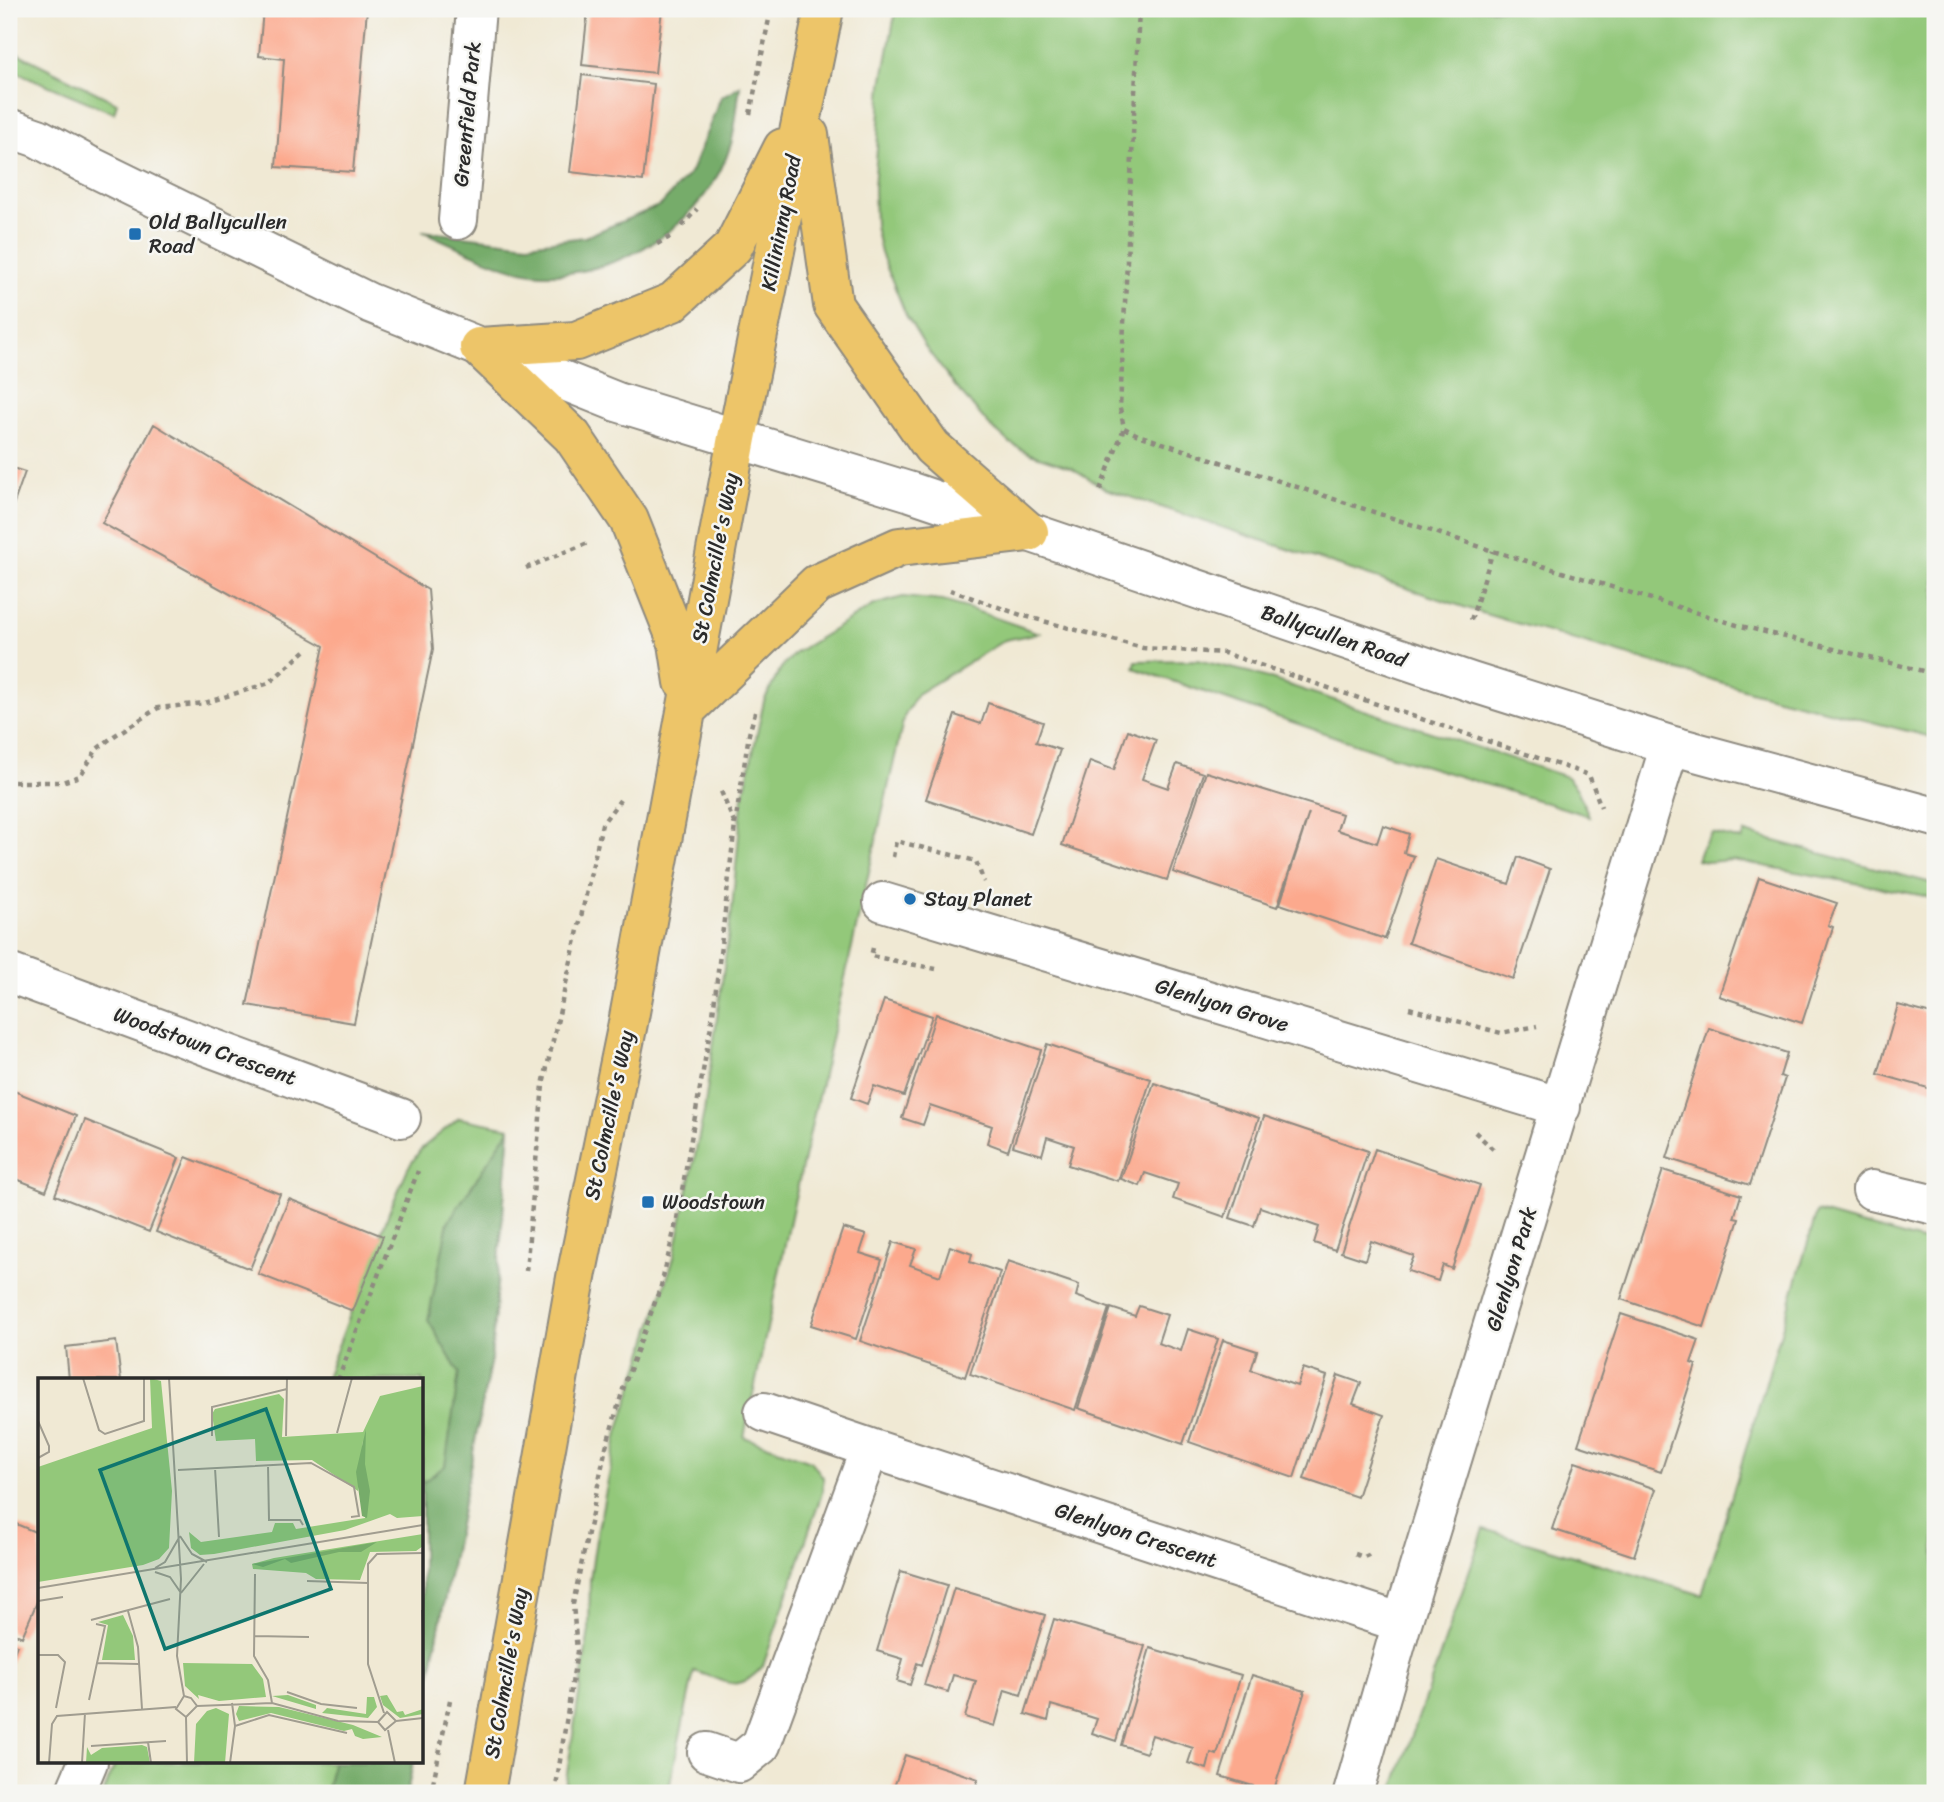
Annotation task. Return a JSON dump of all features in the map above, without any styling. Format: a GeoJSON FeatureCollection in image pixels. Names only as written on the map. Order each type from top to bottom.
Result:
{"type":"FeatureCollection","features":[{"type":"Feature","properties":{"kind":"main road","name":"Killininny Road"},"geometry":{"type":"LineString","coordinates":[[737,438],[824,9]]}},
{"type":"Feature","properties":{"kind":"main road"},"geometry":{"type":"LineString","coordinates":[[479,347],[576,341],[673,302],[733,247],[804,106]]}},
{"type":"Feature","properties":{"kind":"main road"},"geometry":{"type":"LineString","coordinates":[[804,106],[833,305],[932,447],[1029,533]]}},
{"type":"Feature","properties":{"kind":"main road"},"geometry":{"type":"LineString","coordinates":[[479,347],[572,436],[629,520],[678,643],[687,709]]}},
{"type":"Feature","properties":{"kind":"main road","name":"St Colmcille's Way"},"geometry":{"type":"LineString","coordinates":[[485,1793],[577,1272],[628,1023],[737,438]]}},
{"type":"Feature","properties":{"kind":"main road"},"geometry":{"type":"LineString","coordinates":[[687,709],[817,584],[899,547],[1029,533]]}},
{"type":"Feature","properties":{"kind":"street","name":"Greenfield Park"},"geometry":{"type":"LineString","coordinates":[[458,220],[476,9]]}},
{"type":"Feature","properties":{"kind":"street"},"geometry":{"type":"LineString","coordinates":[[9,128],[38,138],[370,303],[617,402],[737,438]]}},
{"type":"Feature","properties":{"kind":"street","name":"Ballycullen Road"},"geometry":{"type":"LineString","coordinates":[[737,438],[911,492],[1471,682],[1670,745],[1935,817]]}},
{"type":"Feature","properties":{"kind":"street","name":"Glenlyon Park"},"geometry":{"type":"LineString","coordinates":[[1353,1793],[1402,1623],[1670,745]]}},
{"type":"Feature","properties":{"kind":"street","name":"Glenlyon Grove"},"geometry":{"type":"LineString","coordinates":[[883,902],[1561,1107]]}},
{"type":"Feature","properties":{"kind":"street","name":"Woodstown Crescent"},"geometry":{"type":"LineString","coordinates":[[9,973],[401,1118]]}},
{"type":"Feature","properties":{"kind":"street"},"geometry":{"type":"LineString","coordinates":[[1872,1190],[1935,1205]]}},
{"type":"Feature","properties":{"kind":"street","name":"Glenlyon Crescent"},"geometry":{"type":"LineString","coordinates":[[764,1412],[1402,1623]]}},
{"type":"Feature","properties":{"kind":"street"},"geometry":{"type":"LineString","coordinates":[[707,1752],[739,1763],[761,1745],[870,1448]]}},
{"type":"Feature","properties":{"kind":"street"},"geometry":{"type":"LineString","coordinates":[[75,1793],[87,1764]]}},
{"type":"Feature","properties":{"kind":"path"},"geometry":{"type":"LineString","coordinates":[[748,126],[771,9]]}},
{"type":"Feature","properties":{"kind":"path"},"geometry":{"type":"LineString","coordinates":[[1100,490],[1124,428],[1121,408],[1139,9]]}},
{"type":"Feature","properties":{"kind":"path"},"geometry":{"type":"LineString","coordinates":[[657,244],[674,235],[700,206]]}},
{"type":"Feature","properties":{"kind":"path"},"geometry":{"type":"LineString","coordinates":[[1124,428],[1152,440],[1493,551],[1737,625],[1935,674]]}},
{"type":"Feature","properties":{"kind":"path"},"geometry":{"type":"LineString","coordinates":[[526,568],[595,540]]}},
{"type":"Feature","properties":{"kind":"path"},"geometry":{"type":"LineString","coordinates":[[1471,620],[1493,551]]}},
{"type":"Feature","properties":{"kind":"path"},"geometry":{"type":"LineString","coordinates":[[14,782],[62,782],[80,776],[97,750],[158,708],[205,703],[269,683],[307,649]]}},
{"type":"Feature","properties":{"kind":"path"},"geometry":{"type":"LineString","coordinates":[[555,1793],[577,1651],[573,1604],[606,1447],[624,1386],[661,1286],[713,1014],[735,825],[719,786]]}},
{"type":"Feature","properties":{"kind":"path"},"geometry":{"type":"LineString","coordinates":[[339,1378],[418,1171]]}},
{"type":"Feature","properties":{"kind":"green space"},"geometry":{"type":"Polygon","coordinates":[[[896,9],[1935,9],[1935,738],[1754,692],[1485,614],[1106,489],[1072,468],[1030,454],[1010,443],[990,426],[926,348],[906,315],[881,253],[875,226],[874,188],[882,84],[896,9]]]}},
{"type":"Feature","properties":{"kind":"green space"},"geometry":{"type":"Polygon","coordinates":[[[9,49],[117,103],[114,113],[9,69],[9,49]]]}},
{"type":"Feature","properties":{"kind":"green space"},"geometry":{"type":"Polygon","coordinates":[[[740,86],[733,137],[720,172],[703,198],[682,220],[658,239],[630,255],[602,266],[542,274],[513,269],[422,231],[528,244],[585,237],[661,205],[691,172],[721,97],[740,86]]]}},
{"type":"Feature","properties":{"kind":"green space"},"geometry":{"type":"Polygon","coordinates":[[[903,597],[942,601],[1039,633],[1005,640],[917,694],[904,717],[744,1437],[811,1461],[823,1477],[823,1490],[763,1666],[746,1681],[738,1683],[694,1671],[668,1793],[564,1793],[589,1630],[590,1579],[596,1539],[618,1432],[674,1257],[704,1112],[732,909],[742,803],[764,701],[781,668],[795,653],[874,605],[903,597]]]}},
{"type":"Feature","properties":{"kind":"green space"},"geometry":{"type":"Polygon","coordinates":[[[1197,660],[1252,673],[1567,777],[1577,789],[1589,816],[1383,753],[1134,668],[1136,661],[1197,660]]]}},
{"type":"Feature","properties":{"kind":"green space"},"geometry":{"type":"Polygon","coordinates":[[[1712,833],[1742,840],[1745,833],[1935,884],[1935,901],[1925,896],[1732,860],[1697,860],[1712,833]]]}},
{"type":"Feature","properties":{"kind":"green space"},"geometry":{"type":"Polygon","coordinates":[[[459,1118],[510,1128],[491,1358],[424,1707],[424,1378],[326,1378],[390,1210],[408,1168],[421,1149],[459,1118]]]}},
{"type":"Feature","properties":{"kind":"green space"},"geometry":{"type":"Polygon","coordinates":[[[510,1128],[491,1358],[424,1707],[424,1482],[445,1466],[459,1373],[428,1320],[448,1222],[510,1128]]]}},
{"type":"Feature","properties":{"kind":"green space"},"geometry":{"type":"Polygon","coordinates":[[[1817,1212],[1921,1241],[1935,1237],[1935,1793],[1392,1793],[1484,1529],[1702,1595],[1817,1212]]]}},
{"type":"Feature","properties":{"kind":"green space"},"geometry":{"type":"Polygon","coordinates":[[[115,1764],[413,1764],[407,1793],[103,1793],[115,1764]]]}},
{"type":"Feature","properties":{"kind":"green space"},"geometry":{"type":"Polygon","coordinates":[[[333,1764],[413,1764],[407,1793],[326,1793],[333,1764]]]}},
{"type":"Feature","properties":{"kind":"building"},"geometry":{"type":"Polygon","coordinates":[[[263,9],[367,9],[353,172],[276,167],[284,59],[259,56],[263,9]]]}},
{"type":"Feature","properties":{"kind":"building"},"geometry":{"type":"Polygon","coordinates":[[[588,9],[662,9],[655,73],[582,65],[588,9]]]}},
{"type":"Feature","properties":{"kind":"building"},"geometry":{"type":"Polygon","coordinates":[[[582,75],[654,84],[643,181],[570,172],[582,75]]]}},
{"type":"Feature","properties":{"kind":"building"},"geometry":{"type":"Polygon","coordinates":[[[9,260],[15,260],[10,299],[9,299],[9,260]]]}},
{"type":"Feature","properties":{"kind":"building"},"geometry":{"type":"Polygon","coordinates":[[[154,424],[428,590],[433,649],[354,1023],[247,1005],[324,646],[102,523],[154,424]]]}},
{"type":"Feature","properties":{"kind":"building"},"geometry":{"type":"Polygon","coordinates":[[[9,467],[25,472],[9,517],[9,467]]]}},
{"type":"Feature","properties":{"kind":"building"},"geometry":{"type":"Polygon","coordinates":[[[988,703],[1043,722],[1036,742],[1060,750],[1031,834],[926,799],[955,715],[981,724],[988,703]]]}},
{"type":"Feature","properties":{"kind":"building"},"geometry":{"type":"Polygon","coordinates":[[[1128,730],[1156,740],[1142,779],[1168,788],[1177,764],[1203,773],[1167,880],[1062,845],[1090,761],[1114,770],[1128,730]]]}},
{"type":"Feature","properties":{"kind":"building"},"geometry":{"type":"Polygon","coordinates":[[[1206,772],[1342,814],[1337,830],[1377,843],[1383,825],[1409,834],[1404,853],[1414,856],[1385,939],[1280,904],[1309,813],[1277,907],[1173,872],[1206,772]]]}},
{"type":"Feature","properties":{"kind":"building"},"geometry":{"type":"Polygon","coordinates":[[[1518,857],[1550,869],[1513,979],[1408,943],[1436,859],[1509,884],[1518,857]]]}},
{"type":"Feature","properties":{"kind":"building"},"geometry":{"type":"Polygon","coordinates":[[[1759,877],[1837,903],[1828,925],[1833,927],[1802,1023],[1719,996],[1759,877]]]}},
{"type":"Feature","properties":{"kind":"building"},"geometry":{"type":"Polygon","coordinates":[[[884,1000],[932,1016],[904,1096],[874,1086],[867,1104],[851,1098],[884,1000]]]}},
{"type":"Feature","properties":{"kind":"building"},"geometry":{"type":"Polygon","coordinates":[[[1898,1005],[1935,1015],[1935,1090],[1878,1074],[1898,1005]]]}},
{"type":"Feature","properties":{"kind":"building"},"geometry":{"type":"Polygon","coordinates":[[[936,1014],[1041,1050],[1008,1151],[987,1143],[992,1126],[930,1105],[923,1125],[902,1118],[936,1014]]]}},
{"type":"Feature","properties":{"kind":"building"},"geometry":{"type":"Polygon","coordinates":[[[1709,1028],[1787,1053],[1780,1076],[1785,1078],[1750,1185],[1667,1158],[1709,1028]]]}},
{"type":"Feature","properties":{"kind":"building"},"geometry":{"type":"Polygon","coordinates":[[[1047,1044],[1151,1079],[1118,1181],[1068,1165],[1074,1146],[1047,1137],[1042,1155],[1013,1146],[1047,1044]]]}},
{"type":"Feature","properties":{"kind":"building"},"geometry":{"type":"Polygon","coordinates":[[[1154,1083],[1259,1118],[1225,1217],[1173,1199],[1178,1184],[1145,1173],[1140,1186],[1121,1179],[1154,1083]]]}},
{"type":"Feature","properties":{"kind":"building"},"geometry":{"type":"Polygon","coordinates":[[[9,1089],[76,1116],[46,1191],[9,1176],[9,1089]]]}},
{"type":"Feature","properties":{"kind":"building"},"geometry":{"type":"Polygon","coordinates":[[[1264,1116],[1368,1151],[1335,1250],[1314,1243],[1319,1227],[1260,1207],[1254,1226],[1230,1218],[1264,1116]]]}},
{"type":"Feature","properties":{"kind":"building"},"geometry":{"type":"Polygon","coordinates":[[[85,1120],[179,1158],[149,1232],[55,1195],[85,1120]]]}},
{"type":"Feature","properties":{"kind":"building"},"geometry":{"type":"Polygon","coordinates":[[[1375,1149],[1480,1185],[1452,1269],[1443,1265],[1438,1281],[1408,1271],[1414,1256],[1371,1241],[1365,1260],[1341,1252],[1375,1149]]]}},
{"type":"Feature","properties":{"kind":"building"},"geometry":{"type":"Polygon","coordinates":[[[186,1157],[280,1194],[250,1269],[156,1232],[186,1157]]]}},
{"type":"Feature","properties":{"kind":"building"},"geometry":{"type":"Polygon","coordinates":[[[1663,1170],[1741,1195],[1734,1218],[1739,1219],[1704,1327],[1621,1299],[1663,1170]]]}},
{"type":"Feature","properties":{"kind":"building"},"geometry":{"type":"Polygon","coordinates":[[[289,1199],[383,1236],[353,1311],[258,1274],[289,1199]]]}},
{"type":"Feature","properties":{"kind":"building"},"geometry":{"type":"Polygon","coordinates":[[[843,1228],[866,1235],[860,1253],[882,1260],[856,1339],[811,1325],[843,1228]]]}},
{"type":"Feature","properties":{"kind":"building"},"geometry":{"type":"Polygon","coordinates":[[[893,1242],[916,1249],[910,1265],[940,1276],[950,1246],[972,1254],[970,1262],[1000,1272],[965,1377],[860,1341],[893,1242]]]}},
{"type":"Feature","properties":{"kind":"building"},"geometry":{"type":"Polygon","coordinates":[[[1008,1261],[1079,1285],[1076,1296],[1109,1308],[1075,1410],[970,1374],[1008,1261]]]}},
{"type":"Feature","properties":{"kind":"building"},"geometry":{"type":"Polygon","coordinates":[[[1139,1306],[1167,1315],[1158,1343],[1181,1351],[1188,1329],[1218,1339],[1183,1444],[1078,1408],[1111,1308],[1135,1316],[1139,1306]]]}},
{"type":"Feature","properties":{"kind":"building"},"geometry":{"type":"Polygon","coordinates":[[[1621,1314],[1699,1340],[1691,1363],[1696,1365],[1661,1472],[1578,1445],[1621,1314]]]}},
{"type":"Feature","properties":{"kind":"building"},"geometry":{"type":"Polygon","coordinates":[[[1223,1340],[1257,1351],[1251,1370],[1297,1386],[1303,1368],[1327,1376],[1294,1478],[1189,1442],[1223,1340]]]}},
{"type":"Feature","properties":{"kind":"building"},"geometry":{"type":"Polygon","coordinates":[[[116,1341],[121,1378],[69,1378],[66,1347],[116,1341]]]}},
{"type":"Feature","properties":{"kind":"building"},"geometry":{"type":"Polygon","coordinates":[[[1338,1375],[1361,1383],[1353,1404],[1384,1415],[1357,1497],[1304,1479],[1338,1375]]]}},
{"type":"Feature","properties":{"kind":"building"},"geometry":{"type":"Polygon","coordinates":[[[1575,1462],[1656,1489],[1634,1556],[1552,1529],[1575,1462]]]}},
{"type":"Feature","properties":{"kind":"building"},"geometry":{"type":"Polygon","coordinates":[[[9,1521],[38,1533],[38,1600],[22,1637],[9,1631],[9,1521]]]}},
{"type":"Feature","properties":{"kind":"building"},"geometry":{"type":"Polygon","coordinates":[[[901,1571],[947,1585],[922,1665],[917,1663],[910,1685],[897,1681],[903,1659],[877,1651],[901,1571]]]}},
{"type":"Feature","properties":{"kind":"building"},"geometry":{"type":"Polygon","coordinates":[[[954,1588],[1045,1615],[1021,1695],[1005,1690],[995,1726],[965,1717],[976,1681],[953,1675],[948,1692],[924,1685],[954,1588]]]}},
{"type":"Feature","properties":{"kind":"building"},"geometry":{"type":"Polygon","coordinates":[[[1054,1619],[1145,1646],[1116,1741],[1092,1733],[1097,1719],[1075,1712],[1051,1705],[1048,1721],[1025,1714],[1054,1619]]]}},
{"type":"Feature","properties":{"kind":"building"},"geometry":{"type":"Polygon","coordinates":[[[9,1642],[17,1645],[9,1666],[9,1642]]]}},
{"type":"Feature","properties":{"kind":"building"},"geometry":{"type":"Polygon","coordinates":[[[1150,1648],[1241,1675],[1217,1755],[1211,1753],[1207,1769],[1188,1763],[1193,1748],[1152,1735],[1146,1753],[1121,1745],[1150,1648]]]}},
{"type":"Feature","properties":{"kind":"building"},"geometry":{"type":"Polygon","coordinates":[[[1252,1675],[1305,1691],[1273,1793],[1251,1793],[1253,1786],[1220,1776],[1252,1675]]]}},
{"type":"Feature","properties":{"kind":"building"},"geometry":{"type":"Polygon","coordinates":[[[905,1755],[978,1779],[974,1793],[892,1793],[905,1755]]]}},
{"type":"Feature","properties":{"kind":"place","name":"Old Ballycullen Road"},"geometry":{"type":"Point","coordinates":[135,234]}},
{"type":"Feature","properties":{"kind":"place","name":"Stay Planet"},"geometry":{"type":"Point","coordinates":[910,899]}},
{"type":"Feature","properties":{"kind":"place","name":"Woodstown"},"geometry":{"type":"Point","coordinates":[648,1202]}}]}
